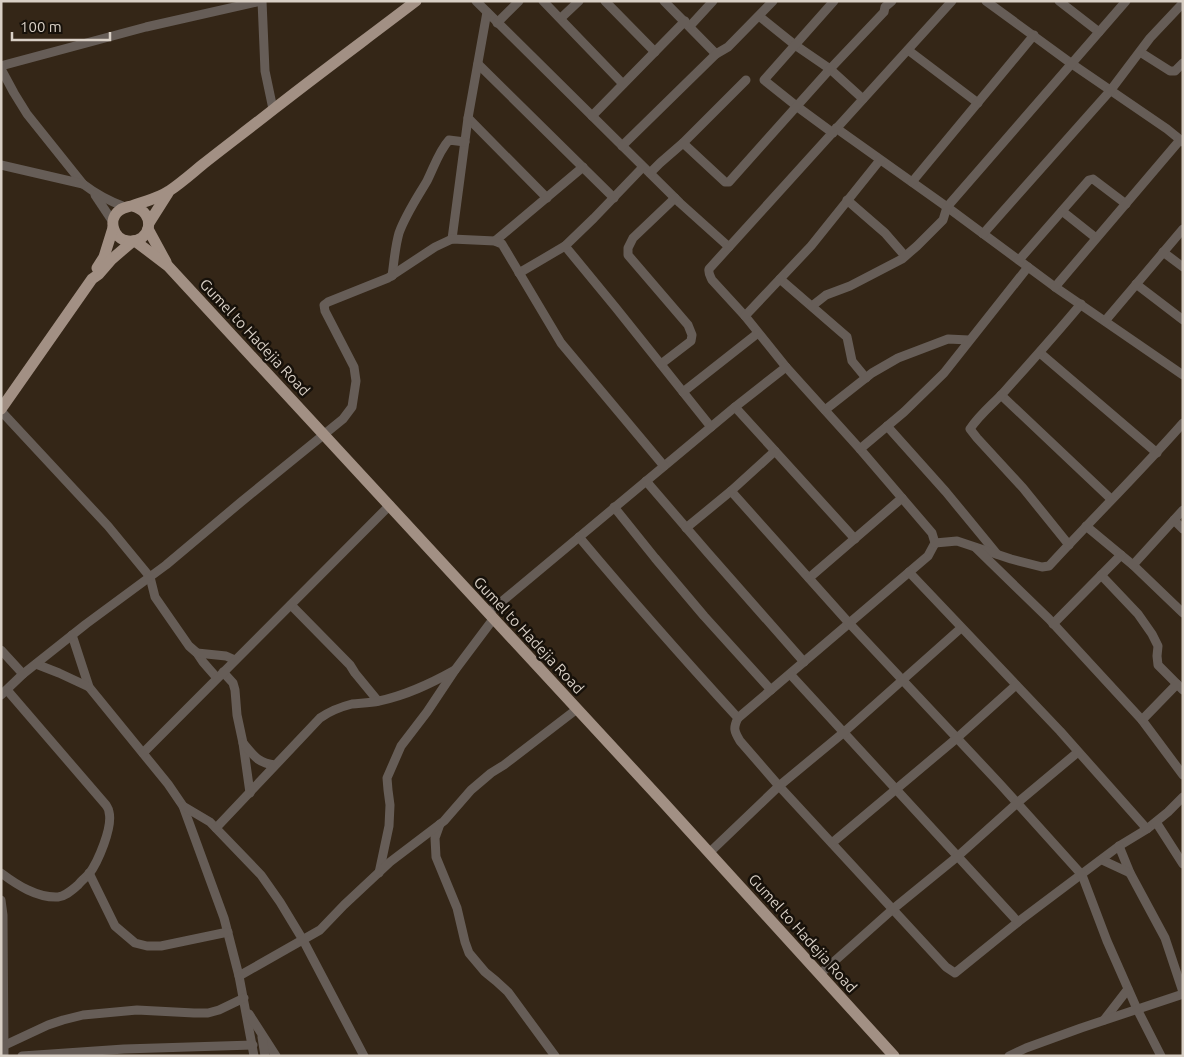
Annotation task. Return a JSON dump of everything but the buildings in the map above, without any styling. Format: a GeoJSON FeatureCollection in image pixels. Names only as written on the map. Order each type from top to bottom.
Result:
{"type":"FeatureCollection","features":[{"type":"Feature","properties":{"kind":"main road"},"geometry":{"type":"LineString","coordinates":[[92,279],[112,259],[145,234],[168,193],[273,109],[416,1]]}},
{"type":"Feature","properties":{"kind":"main road"},"geometry":{"type":"LineString","coordinates":[[1,410],[92,279],[104,257],[115,216],[119,210],[168,193]]}},
{"type":"Feature","properties":{"kind":"main road"},"geometry":{"type":"LineString","coordinates":[[128,206],[143,211],[147,217],[148,226],[168,266]]}},
{"type":"Feature","properties":{"kind":"main road"},"geometry":{"type":"LineString","coordinates":[[113,225],[116,234],[121,238],[127,241],[134,241]]}},
{"type":"Feature","properties":{"kind":"main road","name":"Gumel to Hadejia Road"},"geometry":{"type":"LineString","coordinates":[[134,241],[168,266],[390,505],[894,1056]]}},
{"type":"Feature","properties":{"kind":"street"},"geometry":{"type":"LineString","coordinates":[[128,206],[106,199],[83,184],[27,114],[1,67],[146,27],[261,1],[265,71],[273,109]]}},
{"type":"Feature","properties":{"kind":"street"},"geometry":{"type":"LineString","coordinates":[[476,1],[675,198],[729,247]]}},
{"type":"Feature","properties":{"kind":"street"},"geometry":{"type":"LineString","coordinates":[[497,23],[519,1]]}},
{"type":"Feature","properties":{"kind":"street"},"geometry":{"type":"LineString","coordinates":[[543,1],[624,84]]}},
{"type":"Feature","properties":{"kind":"street"},"geometry":{"type":"LineString","coordinates":[[561,18],[579,1]]}},
{"type":"Feature","properties":{"kind":"street"},"geometry":{"type":"LineString","coordinates":[[605,1],[655,52]]}},
{"type":"Feature","properties":{"kind":"street"},"geometry":{"type":"LineString","coordinates":[[664,1],[716,54]]}},
{"type":"Feature","properties":{"kind":"street"},"geometry":{"type":"LineString","coordinates":[[592,116],[655,52],[713,1]]}},
{"type":"Feature","properties":{"kind":"street"},"geometry":{"type":"LineString","coordinates":[[622,146],[716,54],[728,47],[773,1]]}},
{"type":"Feature","properties":{"kind":"street"},"geometry":{"type":"LineString","coordinates":[[834,1],[764,80],[797,106],[948,207],[1028,267],[1183,375]]}},
{"type":"Feature","properties":{"kind":"street"},"geometry":{"type":"LineString","coordinates":[[952,1],[708,272],[712,280],[745,316],[786,367],[932,533],[935,543],[928,556],[738,718],[735,725],[735,733],[779,786],[946,967],[955,973],[1018,922],[1119,846],[1147,829],[1183,797]]}},
{"type":"Feature","properties":{"kind":"street"},"geometry":{"type":"LineString","coordinates":[[986,1],[1182,141],[1055,286]]}},
{"type":"Feature","properties":{"kind":"street"},"geometry":{"type":"LineString","coordinates":[[1058,1],[1099,32]]}},
{"type":"Feature","properties":{"kind":"street"},"geometry":{"type":"LineString","coordinates":[[812,306],[826,295],[850,286],[905,256],[917,246],[942,220],[948,207],[1126,1]]}},
{"type":"Feature","properties":{"kind":"street"},"geometry":{"type":"LineString","coordinates":[[683,142],[724,182],[729,182],[884,12],[887,3]]}},
{"type":"Feature","properties":{"kind":"street"},"geometry":{"type":"LineString","coordinates":[[983,234],[1110,90],[1150,38],[1183,3]]}},
{"type":"Feature","properties":{"kind":"street"},"geometry":{"type":"LineString","coordinates":[[452,238],[468,118],[487,12]]}},
{"type":"Feature","properties":{"kind":"street"},"geometry":{"type":"LineString","coordinates":[[760,16],[795,45],[830,69],[863,98]]}},
{"type":"Feature","properties":{"kind":"street"},"geometry":{"type":"LineString","coordinates":[[912,182],[1034,35]]}},
{"type":"Feature","properties":{"kind":"street"},"geometry":{"type":"LineString","coordinates":[[908,50],[978,103]]}},
{"type":"Feature","properties":{"kind":"street"},"geometry":{"type":"LineString","coordinates":[[1140,52],[1170,71],[1175,70],[1183,63]]}},
{"type":"Feature","properties":{"kind":"street"},"geometry":{"type":"LineString","coordinates":[[478,64],[614,198]]}},
{"type":"Feature","properties":{"kind":"street"},"geometry":{"type":"LineString","coordinates":[[520,273],[565,246],[614,198],[647,170],[660,163],[683,142],[746,80]]}},
{"type":"Feature","properties":{"kind":"street"},"geometry":{"type":"LineString","coordinates":[[468,118],[547,198]]}},
{"type":"Feature","properties":{"kind":"street"},"geometry":{"type":"LineString","coordinates":[[392,276],[399,234],[410,209],[427,181],[444,146],[449,140],[465,142]]}},
{"type":"Feature","properties":{"kind":"street"},"geometry":{"type":"LineString","coordinates":[[745,316],[811,246],[880,160]]}},
{"type":"Feature","properties":{"kind":"street"},"geometry":{"type":"LineString","coordinates":[[1,165],[83,184]]}},
{"type":"Feature","properties":{"kind":"street"},"geometry":{"type":"LineString","coordinates":[[495,241],[583,167]]}},
{"type":"Feature","properties":{"kind":"street"},"geometry":{"type":"LineString","coordinates":[[1019,260],[1089,180],[1093,179],[1126,204]]}},
{"type":"Feature","properties":{"kind":"street"},"geometry":{"type":"LineString","coordinates":[[94,192],[113,225]]}},
{"type":"Feature","properties":{"kind":"street"},"geometry":{"type":"LineString","coordinates":[[661,364],[691,341],[692,335],[688,325],[628,254],[628,248],[634,238],[675,198]]}},
{"type":"Feature","properties":{"kind":"street"},"geometry":{"type":"LineString","coordinates":[[847,200],[885,233],[905,256]]}},
{"type":"Feature","properties":{"kind":"street"},"geometry":{"type":"LineString","coordinates":[[1062,211],[1096,238]]}},
{"type":"Feature","properties":{"kind":"street"},"geometry":{"type":"LineString","coordinates":[[1105,321],[1183,229]]}},
{"type":"Feature","properties":{"kind":"street"},"geometry":{"type":"LineString","coordinates":[[1,873],[31,892],[58,897],[64,895],[72,890],[89,873],[100,856],[108,833],[110,813],[106,805],[4,692],[22,674],[166,565],[343,420],[352,408],[356,381],[354,367],[325,311],[324,305],[392,276],[452,238],[495,241],[502,244],[561,343],[664,466]]}},
{"type":"Feature","properties":{"kind":"street"},"geometry":{"type":"LineString","coordinates":[[565,246],[711,427]]}},
{"type":"Feature","properties":{"kind":"street"},"geometry":{"type":"LineString","coordinates":[[1163,252],[1183,267]]}},
{"type":"Feature","properties":{"kind":"street"},"geometry":{"type":"LineString","coordinates":[[860,449],[904,412],[944,373],[1028,267]]}},
{"type":"Feature","properties":{"kind":"street"},"geometry":{"type":"LineString","coordinates":[[780,279],[846,337],[852,360],[866,378]]}},
{"type":"Feature","properties":{"kind":"street"},"geometry":{"type":"LineString","coordinates":[[1136,284],[1183,320]]}},
{"type":"Feature","properties":{"kind":"street"},"geometry":{"type":"LineString","coordinates":[[1069,544],[1023,488],[970,429],[974,422],[1040,352],[1081,304]]}},
{"type":"Feature","properties":{"kind":"street"},"geometry":{"type":"LineString","coordinates":[[683,392],[758,333]]}},
{"type":"Feature","properties":{"kind":"street"},"geometry":{"type":"LineString","coordinates":[[825,410],[866,378],[898,358],[948,340],[969,340]]}},
{"type":"Feature","properties":{"kind":"street"},"geometry":{"type":"LineString","coordinates":[[1040,352],[1157,453]]}},
{"type":"Feature","properties":{"kind":"street"},"geometry":{"type":"LineString","coordinates":[[379,872],[389,826],[390,805],[387,778],[401,746],[427,712],[491,616],[614,507],[786,367]]}},
{"type":"Feature","properties":{"kind":"street"},"geometry":{"type":"LineString","coordinates":[[1001,395],[1111,499]]}},
{"type":"Feature","properties":{"kind":"street"},"geometry":{"type":"LineString","coordinates":[[735,407],[855,539]]}},
{"type":"Feature","properties":{"kind":"street"},"geometry":{"type":"LineString","coordinates":[[1,410],[108,526],[150,577],[155,597],[189,646],[198,653],[203,662],[233,683],[250,793]]}},
{"type":"Feature","properties":{"kind":"street"},"geometry":{"type":"LineString","coordinates":[[935,543],[957,541],[1012,559],[1042,567],[1049,566],[1157,453],[1183,423]]}},
{"type":"Feature","properties":{"kind":"street"},"geometry":{"type":"LineString","coordinates":[[887,426],[998,554]]}},
{"type":"Feature","properties":{"kind":"street"},"geometry":{"type":"LineString","coordinates":[[686,528],[775,452]]}},
{"type":"Feature","properties":{"kind":"street"},"geometry":{"type":"LineString","coordinates":[[646,481],[804,662]]}},
{"type":"Feature","properties":{"kind":"street"},"geometry":{"type":"LineString","coordinates":[[731,491],[849,623],[1082,874],[1107,941],[1137,1009],[1161,1056]]}},
{"type":"Feature","properties":{"kind":"street"},"geometry":{"type":"LineString","coordinates":[[809,578],[902,498]]}},
{"type":"Feature","properties":{"kind":"street"},"geometry":{"type":"LineString","coordinates":[[143,753],[390,505]]}},
{"type":"Feature","properties":{"kind":"street"},"geometry":{"type":"LineString","coordinates":[[614,507],[704,616],[771,690]]}},
{"type":"Feature","properties":{"kind":"street"},"geometry":{"type":"LineString","coordinates":[[1133,565],[1183,510]]}},
{"type":"Feature","properties":{"kind":"street"},"geometry":{"type":"LineString","coordinates":[[1174,520],[1183,529]]}},
{"type":"Feature","properties":{"kind":"street"},"geometry":{"type":"LineString","coordinates":[[1086,526],[1133,565],[1183,613]]}},
{"type":"Feature","properties":{"kind":"street"},"geometry":{"type":"LineString","coordinates":[[579,537],[634,603],[738,718]]}},
{"type":"Feature","properties":{"kind":"street"},"geometry":{"type":"LineString","coordinates":[[975,546],[1053,624],[1142,720],[1183,775]]}},
{"type":"Feature","properties":{"kind":"street"},"geometry":{"type":"LineString","coordinates":[[1053,624],[1121,555]]}},
{"type":"Feature","properties":{"kind":"street"},"geometry":{"type":"LineString","coordinates":[[909,572],[1016,685],[1147,829]]}},
{"type":"Feature","properties":{"kind":"street"},"geometry":{"type":"LineString","coordinates":[[1102,575],[1138,614],[1152,634],[1158,646],[1158,665],[1180,687],[1142,720]]}},
{"type":"Feature","properties":{"kind":"street"},"geometry":{"type":"LineString","coordinates":[[136,587],[155,597]]}},
{"type":"Feature","properties":{"kind":"street"},"geometry":{"type":"LineString","coordinates":[[291,605],[350,666],[378,702]]}},
{"type":"Feature","properties":{"kind":"street"},"geometry":{"type":"LineString","coordinates":[[709,853],[779,786],[961,628]]}},
{"type":"Feature","properties":{"kind":"street"},"geometry":{"type":"LineString","coordinates":[[72,635],[89,687],[168,784],[183,806],[228,932],[240,976],[254,1056]]}},
{"type":"Feature","properties":{"kind":"street"},"geometry":{"type":"LineString","coordinates":[[1,650],[22,674]]}},
{"type":"Feature","properties":{"kind":"street"},"geometry":{"type":"LineString","coordinates":[[198,653],[226,656],[235,660]]}},
{"type":"Feature","properties":{"kind":"street"},"geometry":{"type":"LineString","coordinates":[[36,664],[89,687]]}},
{"type":"Feature","properties":{"kind":"street"},"geometry":{"type":"LineString","coordinates":[[216,828],[320,718],[331,710],[352,704],[378,702],[407,693],[428,685],[454,670]]}},
{"type":"Feature","properties":{"kind":"street"},"geometry":{"type":"LineString","coordinates":[[790,674],[1018,922]]}},
{"type":"Feature","properties":{"kind":"street"},"geometry":{"type":"LineString","coordinates":[[832,843],[957,738],[1016,685]]}},
{"type":"Feature","properties":{"kind":"street"},"geometry":{"type":"LineString","coordinates":[[240,976],[320,930],[390,862],[440,824],[471,790],[577,709]]}},
{"type":"Feature","properties":{"kind":"street"},"geometry":{"type":"LineString","coordinates":[[243,743],[258,760],[264,764],[275,765]]}},
{"type":"Feature","properties":{"kind":"street"},"geometry":{"type":"LineString","coordinates":[[820,974],[893,909],[958,856],[1078,752]]}},
{"type":"Feature","properties":{"kind":"street"},"geometry":{"type":"LineString","coordinates":[[183,806],[210,822],[261,875],[303,940],[364,1056]]}},
{"type":"Feature","properties":{"kind":"street"},"geometry":{"type":"LineString","coordinates":[[1156,822],[1183,864]]}},
{"type":"Feature","properties":{"kind":"street"},"geometry":{"type":"LineString","coordinates":[[440,824],[435,838],[436,858],[457,908],[469,953],[485,972],[508,992],[554,1056]]}},
{"type":"Feature","properties":{"kind":"street"},"geometry":{"type":"LineString","coordinates":[[1009,1056],[1081,1028],[1183,993],[1165,938],[1130,873],[1119,846]]}},
{"type":"Feature","properties":{"kind":"street"},"geometry":{"type":"LineString","coordinates":[[1102,860],[1130,873]]}},
{"type":"Feature","properties":{"kind":"street"},"geometry":{"type":"LineString","coordinates":[[89,873],[115,926],[135,943],[147,946],[161,946],[228,932]]}},
{"type":"Feature","properties":{"kind":"street"},"geometry":{"type":"LineString","coordinates":[[1,900],[3,916],[2,1013],[4,1051],[48,1025],[83,1015],[138,1010],[194,1014],[208,1013],[244,998]]}},
{"type":"Feature","properties":{"kind":"street"},"geometry":{"type":"LineString","coordinates":[[1103,1021],[1128,989]]}},
{"type":"Feature","properties":{"kind":"street"},"geometry":{"type":"LineString","coordinates":[[246,1010],[276,1056]]}},
{"type":"Feature","properties":{"kind":"street"},"geometry":{"type":"LineString","coordinates":[[261,1032],[265,1056]]}},
{"type":"Feature","properties":{"kind":"street"},"geometry":{"type":"LineString","coordinates":[[22,1056],[124,1049],[253,1044]]}}]}
